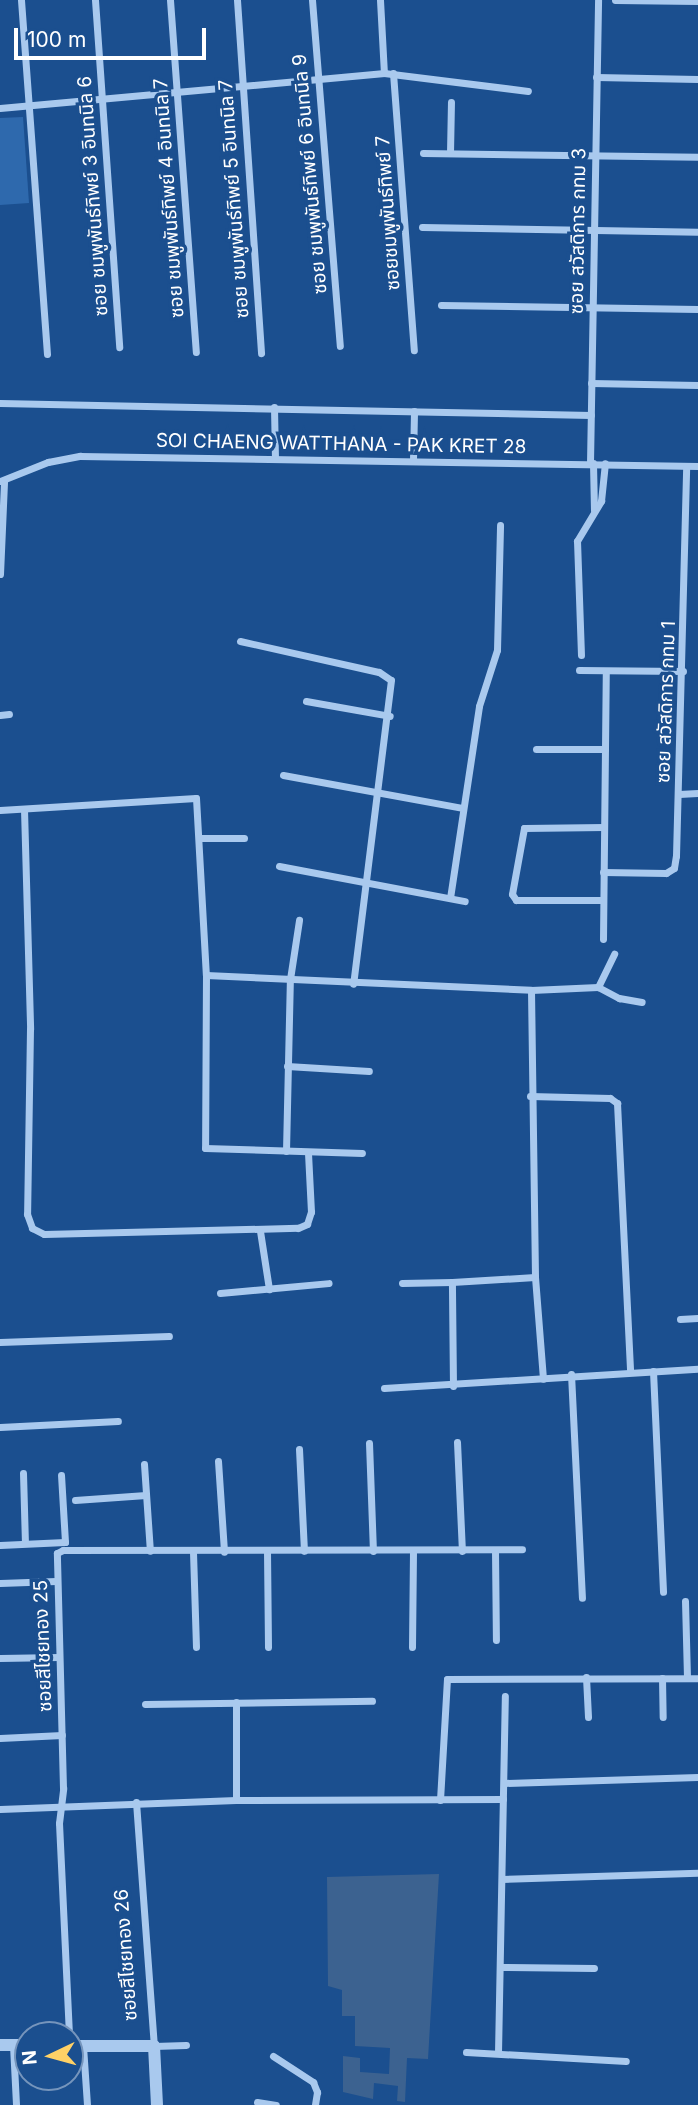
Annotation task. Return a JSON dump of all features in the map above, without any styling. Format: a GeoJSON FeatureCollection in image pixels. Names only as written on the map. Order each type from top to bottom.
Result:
{"type":"FeatureCollection","features":[{"type":"Feature","properties":{"kind":"street"},"geometry":{"type":"LineString","coordinates":[[21,0],[47,354]]}},
{"type":"Feature","properties":{"kind":"street","name":"ซอย ชมพูพันธ์ทิพย์ 3 อินทนิล 6"},"geometry":{"type":"LineString","coordinates":[[95,0],[119,347]]}},
{"type":"Feature","properties":{"kind":"street","name":"ซอย ชมพูพันธ์ทิพย์ 4 อินทนิล 7"},"geometry":{"type":"LineString","coordinates":[[170,0],[196,352]]}},
{"type":"Feature","properties":{"kind":"street","name":"ซอย ชมพูพันธ์ทิพย์ 5 อินทนิล 7"},"geometry":{"type":"LineString","coordinates":[[237,0],[261,353]]}},
{"type":"Feature","properties":{"kind":"street","name":"ซอย ชมพูพันธ์ทิพย์ 6 อินทนิล 9"},"geometry":{"type":"LineString","coordinates":[[312,0],[340,346]]}},
{"type":"Feature","properties":{"kind":"street"},"geometry":{"type":"LineString","coordinates":[[380,0],[384,73]]}},
{"type":"Feature","properties":{"kind":"street","name":"ซอย สวัสดิการ กทม 3"},"geometry":{"type":"LineString","coordinates":[[594,510],[591,383],[598,0]]}},
{"type":"Feature","properties":{"kind":"street"},"geometry":{"type":"LineString","coordinates":[[615,0],[698,1]]}},
{"type":"Feature","properties":{"kind":"street"},"geometry":{"type":"LineString","coordinates":[[0,107],[102,102],[384,73],[528,91]]}},
{"type":"Feature","properties":{"kind":"street","name":"ซอยชมพูพันธ์ทิพย์ 7"},"geometry":{"type":"LineString","coordinates":[[393,73],[414,350]]}},
{"type":"Feature","properties":{"kind":"street"},"geometry":{"type":"LineString","coordinates":[[596,77],[698,79]]}},
{"type":"Feature","properties":{"kind":"street"},"geometry":{"type":"LineString","coordinates":[[450,153],[451,102]]}},
{"type":"Feature","properties":{"kind":"street"},"geometry":{"type":"LineString","coordinates":[[423,153],[698,157]]}},
{"type":"Feature","properties":{"kind":"street"},"geometry":{"type":"LineString","coordinates":[[422,227],[698,232]]}},
{"type":"Feature","properties":{"kind":"street"},"geometry":{"type":"LineString","coordinates":[[441,305],[698,309]]}},
{"type":"Feature","properties":{"kind":"street"},"geometry":{"type":"LineString","coordinates":[[591,383],[698,385]]}},
{"type":"Feature","properties":{"kind":"street"},"geometry":{"type":"LineString","coordinates":[[0,402],[591,415]]}},
{"type":"Feature","properties":{"kind":"street"},"geometry":{"type":"LineString","coordinates":[[274,407],[275,459]]}},
{"type":"Feature","properties":{"kind":"street"},"geometry":{"type":"LineString","coordinates":[[413,460],[414,411]]}},
{"type":"Feature","properties":{"kind":"street","name":"SOI CHAENG WATTHANA - PAK KRET 28"},"geometry":{"type":"LineString","coordinates":[[2,481],[48,462],[80,456],[698,466]]}},
{"type":"Feature","properties":{"kind":"street"},"geometry":{"type":"LineString","coordinates":[[581,656],[577,541],[601,501],[605,463]]}},
{"type":"Feature","properties":{"kind":"street","name":"ซอย สวัสดิการ กทม 1"},"geometry":{"type":"LineString","coordinates":[[603,872],[666,873],[674,868],[683,671],[686,466]]}},
{"type":"Feature","properties":{"kind":"street"},"geometry":{"type":"LineString","coordinates":[[0,574],[2,481]]}},
{"type":"Feature","properties":{"kind":"street"},"geometry":{"type":"LineString","coordinates":[[450,898],[481,696],[498,650],[500,525]]}},
{"type":"Feature","properties":{"kind":"street"},"geometry":{"type":"LineString","coordinates":[[240,641],[385,674],[393,694],[353,984]]}},
{"type":"Feature","properties":{"kind":"street"},"geometry":{"type":"LineString","coordinates":[[579,670],[683,671]]}},
{"type":"Feature","properties":{"kind":"street"},"geometry":{"type":"LineString","coordinates":[[603,939],[606,671]]}},
{"type":"Feature","properties":{"kind":"street"},"geometry":{"type":"LineString","coordinates":[[306,701],[390,716]]}},
{"type":"Feature","properties":{"kind":"street"},"geometry":{"type":"LineString","coordinates":[[0,715],[9,714]]}},
{"type":"Feature","properties":{"kind":"street"},"geometry":{"type":"LineString","coordinates":[[536,749],[605,749]]}},
{"type":"Feature","properties":{"kind":"street"},"geometry":{"type":"LineString","coordinates":[[283,775],[462,808]]}},
{"type":"Feature","properties":{"kind":"street"},"geometry":{"type":"LineString","coordinates":[[679,794],[698,793]]}},
{"type":"Feature","properties":{"kind":"street"},"geometry":{"type":"LineString","coordinates":[[0,810],[188,797],[199,805],[206,975],[205,1148],[362,1153]]}},
{"type":"Feature","properties":{"kind":"street"},"geometry":{"type":"LineString","coordinates":[[24,809],[30,1029],[27,1214],[32,1228],[44,1234],[260,1231],[307,1224],[308,1152]]}},
{"type":"Feature","properties":{"kind":"street"},"geometry":{"type":"LineString","coordinates":[[603,900],[516,900],[512,894],[524,828],[604,827]]}},
{"type":"Feature","properties":{"kind":"street"},"geometry":{"type":"LineString","coordinates":[[200,838],[244,838]]}},
{"type":"Feature","properties":{"kind":"street"},"geometry":{"type":"LineString","coordinates":[[279,866],[367,880],[465,901]]}},
{"type":"Feature","properties":{"kind":"street"},"geometry":{"type":"LineString","coordinates":[[286,1152],[290,979],[299,920]]}},
{"type":"Feature","properties":{"kind":"street"},"geometry":{"type":"LineString","coordinates":[[598,987],[614,954]]}},
{"type":"Feature","properties":{"kind":"street"},"geometry":{"type":"LineString","coordinates":[[206,975],[353,984],[531,990],[598,987],[619,998],[642,1002]]}},
{"type":"Feature","properties":{"kind":"street"},"geometry":{"type":"LineString","coordinates":[[531,990],[530,1096],[535,1277],[543,1379]]}},
{"type":"Feature","properties":{"kind":"street"},"geometry":{"type":"LineString","coordinates":[[287,1066],[369,1071]]}},
{"type":"Feature","properties":{"kind":"street"},"geometry":{"type":"LineString","coordinates":[[530,1096],[610,1098],[617,1103],[630,1372]]}},
{"type":"Feature","properties":{"kind":"street"},"geometry":{"type":"LineString","coordinates":[[260,1231],[269,1289]]}},
{"type":"Feature","properties":{"kind":"street"},"geometry":{"type":"LineString","coordinates":[[402,1283],[535,1277]]}},
{"type":"Feature","properties":{"kind":"street"},"geometry":{"type":"LineString","coordinates":[[452,1282],[453,1386]]}},
{"type":"Feature","properties":{"kind":"street"},"geometry":{"type":"LineString","coordinates":[[220,1293],[329,1283]]}},
{"type":"Feature","properties":{"kind":"street"},"geometry":{"type":"LineString","coordinates":[[680,1319],[698,1318]]}},
{"type":"Feature","properties":{"kind":"street"},"geometry":{"type":"LineString","coordinates":[[0,1342],[169,1336]]}},
{"type":"Feature","properties":{"kind":"street"},"geometry":{"type":"LineString","coordinates":[[384,1388],[453,1386],[543,1379],[571,1374],[698,1369]]}},
{"type":"Feature","properties":{"kind":"street"},"geometry":{"type":"LineString","coordinates":[[653,1371],[663,1592]]}},
{"type":"Feature","properties":{"kind":"street"},"geometry":{"type":"LineString","coordinates":[[571,1374],[582,1598]]}},
{"type":"Feature","properties":{"kind":"street"},"geometry":{"type":"LineString","coordinates":[[0,1427],[118,1421]]}},
{"type":"Feature","properties":{"kind":"street"},"geometry":{"type":"LineString","coordinates":[[457,1442],[461,1551]]}},
{"type":"Feature","properties":{"kind":"street"},"geometry":{"type":"LineString","coordinates":[[369,1443],[373,1551]]}},
{"type":"Feature","properties":{"kind":"street"},"geometry":{"type":"LineString","coordinates":[[299,1449],[304,1551]]}},
{"type":"Feature","properties":{"kind":"street"},"geometry":{"type":"LineString","coordinates":[[218,1461],[224,1552]]}},
{"type":"Feature","properties":{"kind":"street"},"geometry":{"type":"LineString","coordinates":[[144,1464],[150,1551]]}},
{"type":"Feature","properties":{"kind":"street"},"geometry":{"type":"LineString","coordinates":[[23,1473],[25,1544]]}},
{"type":"Feature","properties":{"kind":"street"},"geometry":{"type":"LineString","coordinates":[[0,1545],[65,1542],[61,1475]]}},
{"type":"Feature","properties":{"kind":"street"},"geometry":{"type":"LineString","coordinates":[[75,1500],[146,1495]]}},
{"type":"Feature","properties":{"kind":"street","name":"ซอยสีไชยทอง 25"},"geometry":{"type":"LineString","coordinates":[[69,2021],[57,1553],[63,1549],[224,1552],[522,1549]]}},
{"type":"Feature","properties":{"kind":"street"},"geometry":{"type":"LineString","coordinates":[[267,1551],[268,1647]]}},
{"type":"Feature","properties":{"kind":"street"},"geometry":{"type":"LineString","coordinates":[[412,1647],[413,1551]]}},
{"type":"Feature","properties":{"kind":"street"},"geometry":{"type":"LineString","coordinates":[[495,1551],[496,1640]]}},
{"type":"Feature","properties":{"kind":"street"},"geometry":{"type":"LineString","coordinates":[[193,1552],[196,1647]]}},
{"type":"Feature","properties":{"kind":"street"},"geometry":{"type":"LineString","coordinates":[[0,1583],[56,1581]]}},
{"type":"Feature","properties":{"kind":"street"},"geometry":{"type":"LineString","coordinates":[[685,1601],[687,1678]]}},
{"type":"Feature","properties":{"kind":"street"},"geometry":{"type":"LineString","coordinates":[[0,1658],[59,1657]]}},
{"type":"Feature","properties":{"kind":"street"},"geometry":{"type":"LineString","coordinates":[[586,1677],[588,1717]]}},
{"type":"Feature","properties":{"kind":"street"},"geometry":{"type":"LineString","coordinates":[[662,1678],[663,1717]]}},
{"type":"Feature","properties":{"kind":"street"},"geometry":{"type":"LineString","coordinates":[[440,1800],[447,1679],[698,1678]]}},
{"type":"Feature","properties":{"kind":"street"},"geometry":{"type":"LineString","coordinates":[[498,2053],[505,1696]]}},
{"type":"Feature","properties":{"kind":"street"},"geometry":{"type":"LineString","coordinates":[[145,1704],[372,1701]]}},
{"type":"Feature","properties":{"kind":"street"},"geometry":{"type":"LineString","coordinates":[[236,1702],[236,1800]]}},
{"type":"Feature","properties":{"kind":"street"},"geometry":{"type":"LineString","coordinates":[[0,1738],[62,1735]]}},
{"type":"Feature","properties":{"kind":"street"},"geometry":{"type":"LineString","coordinates":[[504,1783],[698,1777]]}},
{"type":"Feature","properties":{"kind":"street"},"geometry":{"type":"LineString","coordinates":[[0,1809],[236,1800],[503,1800]]}},
{"type":"Feature","properties":{"kind":"street","name":"ซอยสีไชยทอง 26"},"geometry":{"type":"LineString","coordinates":[[136,1802],[157,2105]]}},
{"type":"Feature","properties":{"kind":"street"},"geometry":{"type":"LineString","coordinates":[[502,1879],[698,1873]]}},
{"type":"Feature","properties":{"kind":"street"},"geometry":{"type":"LineString","coordinates":[[500,1967],[594,1968]]}},
{"type":"Feature","properties":{"kind":"street"},"geometry":{"type":"LineString","coordinates":[[6,2045],[16,2105]]}},
{"type":"Feature","properties":{"kind":"street"},"geometry":{"type":"LineString","coordinates":[[84,2046],[186,2045]]}},
{"type":"Feature","properties":{"kind":"street"},"geometry":{"type":"LineString","coordinates":[[466,2052],[626,2060]]}},
{"type":"Feature","properties":{"kind":"street"},"geometry":{"type":"LineString","coordinates":[[274,2056],[313,2082],[317,2092],[315,2105]]}},
{"type":"Feature","properties":{"kind":"street"},"geometry":{"type":"LineString","coordinates":[[84,2087],[87,2105]]}},
{"type":"Feature","properties":{"kind":"street"},"geometry":{"type":"LineString","coordinates":[[257,2102],[276,2105]]}},
{"type":"Feature","properties":{"kind":"shaded area"},"geometry":{"type":"Polygon","coordinates":[[[23,117],[29,203],[0,205],[0,118],[23,117]]]}},
{"type":"Feature","properties":{"kind":"shaded area"},"geometry":{"type":"Polygon","coordinates":[[[439,1874],[428,2059],[407,2058],[405,2102],[397,2101],[398,2086],[374,2083],[373,2099],[343,2092],[343,2056],[360,2058],[360,2072],[389,2074],[390,2048],[355,2046],[355,2016],[342,2016],[342,1990],[328,1986],[327,1877],[439,1874]]]}}]}
